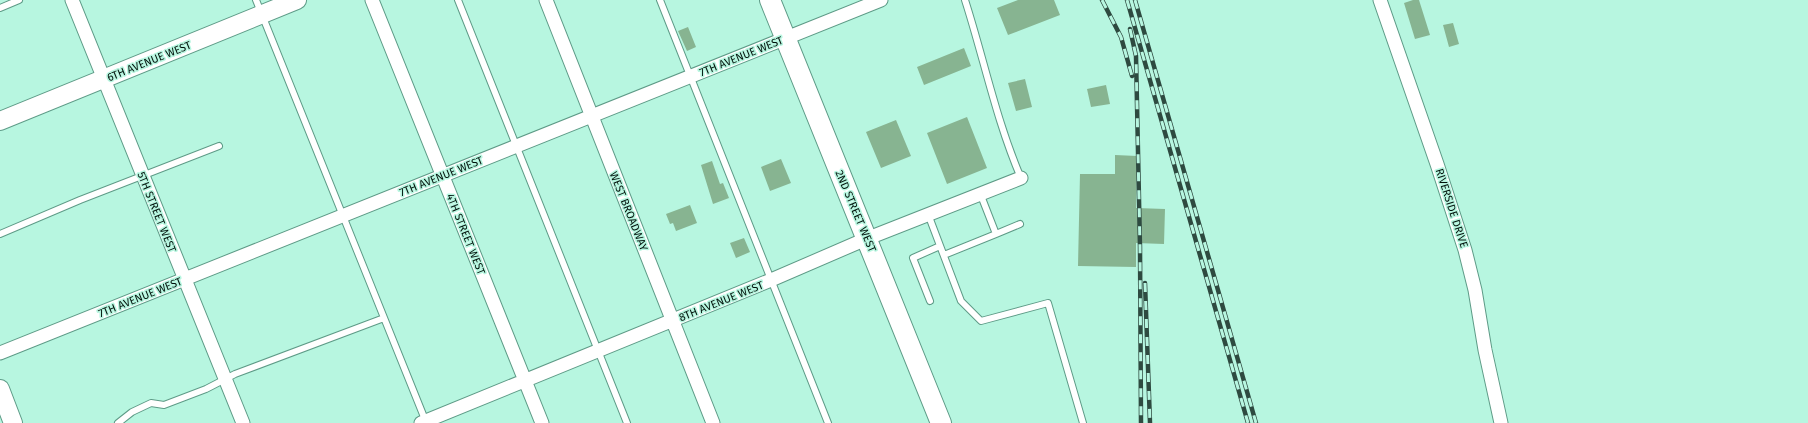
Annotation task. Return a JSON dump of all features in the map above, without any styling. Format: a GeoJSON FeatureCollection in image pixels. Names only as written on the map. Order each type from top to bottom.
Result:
{"type":"FeatureCollection","features":[{"type":"Feature","properties":{"kind":"main road","name":"2ND STREET WEST"},"geometry":{"type":"LineString","coordinates":[[770,0],[941,423]]}},
{"type":"Feature","properties":{"kind":"street","name":"5TH STREET WEST"},"geometry":{"type":"LineString","coordinates":[[72,0],[243,423]]}},
{"type":"Feature","properties":{"kind":"street","name":"6TH AVENUE WEST"},"geometry":{"type":"LineString","coordinates":[[0,121],[104,79],[259,7],[297,0]]}},
{"type":"Feature","properties":{"kind":"street","name":"4TH STREET WEST"},"geometry":{"type":"LineString","coordinates":[[372,0],[542,423]]}},
{"type":"Feature","properties":{"kind":"street","name":"WEST BROADWAY"},"geometry":{"type":"LineString","coordinates":[[546,0],[713,423]]}},
{"type":"Feature","properties":{"kind":"street","name":"7TH AVENUE WEST"},"geometry":{"type":"LineString","coordinates":[[0,353],[881,0]]}},
{"type":"Feature","properties":{"kind":"street","name":"RIVERSIDE DRIVE"},"geometry":{"type":"LineString","coordinates":[[1380,0],[1465,250],[1475,290],[1488,364],[1501,423]]}},
{"type":"Feature","properties":{"kind":"street","name":"8TH AVENUE WEST"},"geometry":{"type":"LineString","coordinates":[[425,422],[598,352],[866,239],[1021,178]]}},
{"type":"Feature","properties":{"kind":"street"},"geometry":{"type":"LineString","coordinates":[[0,390],[14,423]]}},
{"type":"Feature","properties":{"kind":"lane"},"geometry":{"type":"LineString","coordinates":[[0,8],[19,0]]}},
{"type":"Feature","properties":{"kind":"lane"},"geometry":{"type":"LineString","coordinates":[[458,0],[627,423]]}},
{"type":"Feature","properties":{"kind":"lane"},"geometry":{"type":"LineString","coordinates":[[660,0],[828,423]]}},
{"type":"Feature","properties":{"kind":"lane"},"geometry":{"type":"LineString","coordinates":[[965,0],[998,117],[1008,147],[1021,178]]}},
{"type":"Feature","properties":{"kind":"lane"},"geometry":{"type":"LineString","coordinates":[[259,7],[425,422]]}},
{"type":"Feature","properties":{"kind":"lane"},"geometry":{"type":"LineString","coordinates":[[0,234],[219,146]]}},
{"type":"Feature","properties":{"kind":"lane"},"geometry":{"type":"LineString","coordinates":[[980,193],[996,234]]}},
{"type":"Feature","properties":{"kind":"lane"},"geometry":{"type":"LineString","coordinates":[[928,214],[961,301],[981,321],[1048,303],[1083,423]]}},
{"type":"Feature","properties":{"kind":"lane"},"geometry":{"type":"LineString","coordinates":[[944,255],[1020,224]]}},
{"type":"Feature","properties":{"kind":"lane"},"geometry":{"type":"LineString","coordinates":[[930,301],[913,258],[940,246]]}},
{"type":"Feature","properties":{"kind":"lane"},"geometry":{"type":"LineString","coordinates":[[118,423],[132,412],[151,403],[164,405],[206,390],[235,374],[384,318]]}},
{"type":"Feature","properties":{"kind":"building"},"geometry":{"type":"Polygon","coordinates":[[[1018,0],[1054,0],[1060,15],[1008,35],[997,8],[1018,0]]]}},
{"type":"Feature","properties":{"kind":"building"},"geometry":{"type":"Polygon","coordinates":[[[1419,0],[1430,35],[1415,39],[1404,3],[1419,0]]]}},
{"type":"Feature","properties":{"kind":"building"},"geometry":{"type":"Polygon","coordinates":[[[1453,23],[1459,44],[1449,47],[1443,25],[1453,23]]]}},
{"type":"Feature","properties":{"kind":"building"},"geometry":{"type":"Polygon","coordinates":[[[688,27],[696,47],[687,51],[678,31],[688,27]]]}},
{"type":"Feature","properties":{"kind":"building"},"geometry":{"type":"Polygon","coordinates":[[[964,48],[971,66],[924,85],[917,67],[964,48]]]}},
{"type":"Feature","properties":{"kind":"building"},"geometry":{"type":"Polygon","coordinates":[[[1025,79],[1032,107],[1016,111],[1008,83],[1025,79]]]}},
{"type":"Feature","properties":{"kind":"building"},"geometry":{"type":"Polygon","coordinates":[[[1106,85],[1110,104],[1091,107],[1087,89],[1106,85]]]}},
{"type":"Feature","properties":{"kind":"building"},"geometry":{"type":"Polygon","coordinates":[[[967,117],[987,168],[947,184],[927,133],[967,117]]]}},
{"type":"Feature","properties":{"kind":"building"},"geometry":{"type":"Polygon","coordinates":[[[896,120],[911,156],[881,168],[866,132],[896,120]]]}},
{"type":"Feature","properties":{"kind":"building"},"geometry":{"type":"Polygon","coordinates":[[[1115,155],[1137,156],[1136,208],[1165,209],[1164,244],[1136,243],[1136,267],[1078,266],[1080,174],[1115,174],[1115,155]]]}},
{"type":"Feature","properties":{"kind":"building"},"geometry":{"type":"Polygon","coordinates":[[[781,159],[791,183],[770,191],[761,167],[781,159]]]}},
{"type":"Feature","properties":{"kind":"building"},"geometry":{"type":"Polygon","coordinates":[[[712,161],[720,184],[723,183],[729,198],[713,204],[701,165],[712,161]]]}},
{"type":"Feature","properties":{"kind":"building"},"geometry":{"type":"Polygon","coordinates":[[[690,205],[697,223],[676,231],[673,223],[670,224],[666,214],[690,205]]]}},
{"type":"Feature","properties":{"kind":"building"},"geometry":{"type":"Polygon","coordinates":[[[744,238],[750,252],[736,258],[730,243],[744,238]]]}},
{"type":"Feature","properties":{"kind":"railway"},"geometry":{"type":"LineString","coordinates":[[1102,0],[1121,37],[1132,76]]}},
{"type":"Feature","properties":{"kind":"railway"},"geometry":{"type":"LineString","coordinates":[[1127,0],[1248,423]]}},
{"type":"Feature","properties":{"kind":"railway"},"geometry":{"type":"LineString","coordinates":[[1135,0],[1256,423]]}},
{"type":"Feature","properties":{"kind":"railway"},"geometry":{"type":"LineString","coordinates":[[1130,29],[1136,56],[1140,247],[1141,423]]}},
{"type":"Feature","properties":{"kind":"railway"},"geometry":{"type":"LineString","coordinates":[[1145,283],[1150,423]]}}]}
